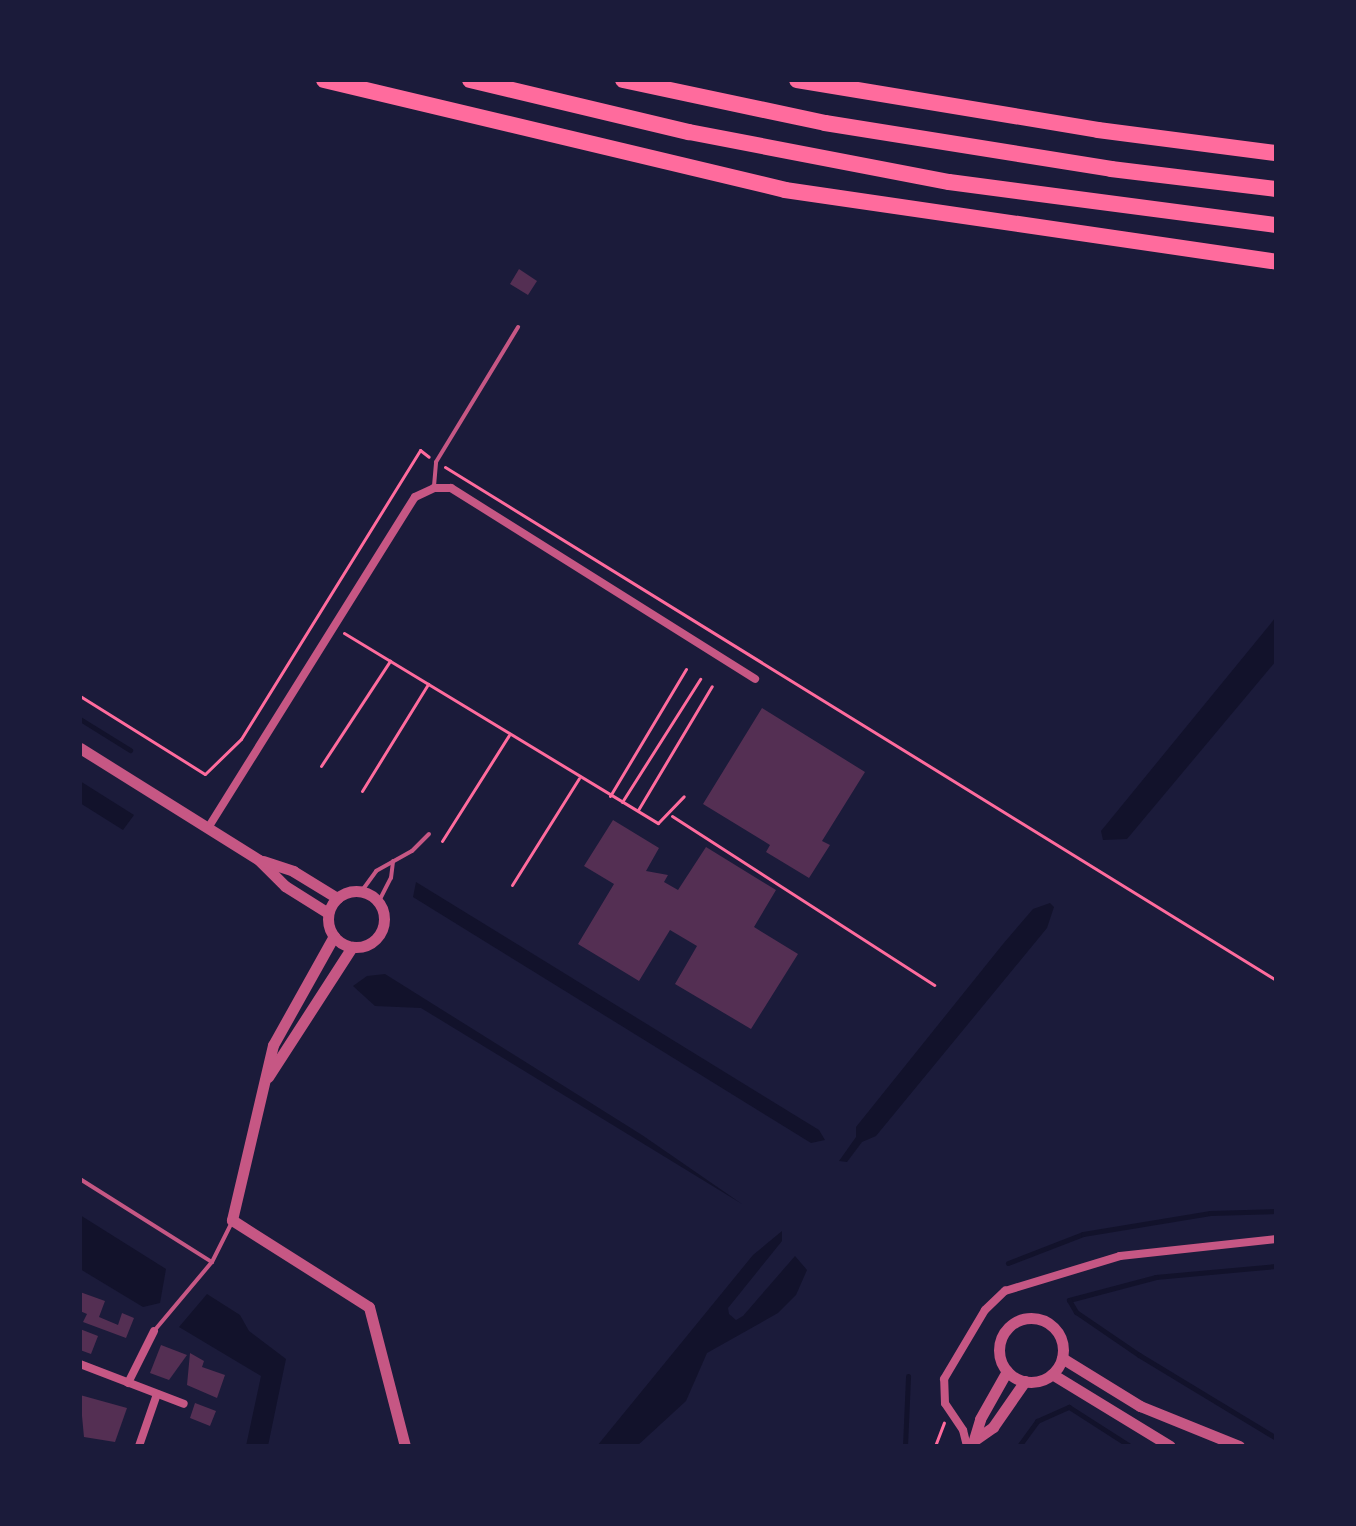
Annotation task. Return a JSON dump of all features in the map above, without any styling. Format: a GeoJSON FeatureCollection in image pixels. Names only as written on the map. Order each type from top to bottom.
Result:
{"type":"FeatureCollection","features":[{"type":"Feature","properties":{"kind":"highway"},"geometry":{"type":"LineString","coordinates":[[324,80],[785,190],[1276,262]]}},
{"type":"Feature","properties":{"kind":"highway"},"geometry":{"type":"LineString","coordinates":[[470,80],[689,132],[949,182],[1276,225]]}},
{"type":"Feature","properties":{"kind":"highway"},"geometry":{"type":"LineString","coordinates":[[623,80],[825,123],[1111,169],[1276,189]]}},
{"type":"Feature","properties":{"kind":"highway"},"geometry":{"type":"LineString","coordinates":[[797,80],[1098,130],[1276,153]]}},
{"type":"Feature","properties":{"kind":"street"},"geometry":{"type":"LineString","coordinates":[[208,828],[415,497],[434,488],[451,488],[755,679]]}},
{"type":"Feature","properties":{"kind":"street"},"geometry":{"type":"LineString","coordinates":[[80,748],[259,860],[285,886],[328,913],[334,936],[273,1045],[232,1220],[369,1307],[405,1446]]}},
{"type":"Feature","properties":{"kind":"street"},"geometry":{"type":"LineString","coordinates":[[259,860],[293,871],[337,898]]}},
{"type":"Feature","properties":{"kind":"street"},"geometry":{"type":"LineString","coordinates":[[265,1080],[352,947],[372,942],[380,932],[384,918],[378,903],[361,892],[337,898],[328,913]]}},
{"type":"Feature","properties":{"kind":"street"},"geometry":{"type":"LineString","coordinates":[[334,936],[352,947]]}},
{"type":"Feature","properties":{"kind":"street"},"geometry":{"type":"LineString","coordinates":[[972,1444],[949,1413],[944,1379],[985,1310],[1005,1291],[1120,1256],[1276,1239]]}},
{"type":"Feature","properties":{"kind":"street"},"geometry":{"type":"LineString","coordinates":[[1024,1318],[1051,1325],[1062,1343],[1062,1358],[1052,1374],[1025,1381],[993,1427],[972,1444],[980,1419],[1007,1371],[1000,1342],[1010,1325],[1024,1318]]}},
{"type":"Feature","properties":{"kind":"street"},"geometry":{"type":"LineString","coordinates":[[128,1383],[154,1331]]}},
{"type":"Feature","properties":{"kind":"street"},"geometry":{"type":"LineString","coordinates":[[1062,1358],[1140,1406],[1239,1446]]}},
{"type":"Feature","properties":{"kind":"street"},"geometry":{"type":"LineString","coordinates":[[80,1364],[184,1404]]}},
{"type":"Feature","properties":{"kind":"street"},"geometry":{"type":"LineString","coordinates":[[1007,1371],[1025,1381]]}},
{"type":"Feature","properties":{"kind":"street"},"geometry":{"type":"LineString","coordinates":[[1052,1374],[1170,1446]]}},
{"type":"Feature","properties":{"kind":"street"},"geometry":{"type":"LineString","coordinates":[[139,1446],[157,1394]]}},
{"type":"Feature","properties":{"kind":"lane"},"geometry":{"type":"LineString","coordinates":[[434,488],[436,462],[518,327]]}},
{"type":"Feature","properties":{"kind":"lane"},"geometry":{"type":"LineString","coordinates":[[361,892],[376,871],[423,843],[429,834]]}},
{"type":"Feature","properties":{"kind":"lane"},"geometry":{"type":"LineString","coordinates":[[378,903],[391,878],[393,861]]}},
{"type":"Feature","properties":{"kind":"lane"},"geometry":{"type":"LineString","coordinates":[[80,1179],[212,1262]]}},
{"type":"Feature","properties":{"kind":"lane"},"geometry":{"type":"LineString","coordinates":[[154,1331],[212,1262],[232,1220]]}},
{"type":"Feature","properties":{"kind":"path"},"geometry":{"type":"LineString","coordinates":[[80,696],[205,774],[241,739],[420,450],[1276,980]]}},
{"type":"Feature","properties":{"kind":"path"},"geometry":{"type":"LineString","coordinates":[[317,616],[579,778],[658,823],[671,815],[684,796]]}},
{"type":"Feature","properties":{"kind":"path"},"geometry":{"type":"LineString","coordinates":[[321,766],[390,661]]}},
{"type":"Feature","properties":{"kind":"path"},"geometry":{"type":"LineString","coordinates":[[610,796],[686,669]]}},
{"type":"Feature","properties":{"kind":"path"},"geometry":{"type":"LineString","coordinates":[[622,802],[700,679]]}},
{"type":"Feature","properties":{"kind":"path"},"geometry":{"type":"LineString","coordinates":[[362,791],[428,684]]}},
{"type":"Feature","properties":{"kind":"path"},"geometry":{"type":"LineString","coordinates":[[637,811],[712,686]]}},
{"type":"Feature","properties":{"kind":"path"},"geometry":{"type":"LineString","coordinates":[[442,841],[509,735]]}},
{"type":"Feature","properties":{"kind":"path"},"geometry":{"type":"LineString","coordinates":[[512,885],[579,778]]}},
{"type":"Feature","properties":{"kind":"path"},"geometry":{"type":"LineString","coordinates":[[671,815],[934,985]]}},
{"type":"Feature","properties":{"kind":"path"},"geometry":{"type":"LineString","coordinates":[[935,1446],[949,1413]]}},
{"type":"Feature","properties":{"kind":"shaded area"},"geometry":{"type":"Polygon","coordinates":[[[1276,617],[1276,661],[1127,839],[1103,840],[1101,831],[1276,617]]]}},
{"type":"Feature","properties":{"kind":"shaded area"},"geometry":{"type":"Polygon","coordinates":[[[80,781],[134,815],[123,830],[80,803],[80,781]]]}},
{"type":"Feature","properties":{"kind":"shaded area"},"geometry":{"type":"Polygon","coordinates":[[[416,882],[819,1130],[825,1140],[811,1143],[413,897],[416,882]]]}},
{"type":"Feature","properties":{"kind":"shaded area"},"geometry":{"type":"Polygon","coordinates":[[[1050,903],[1054,907],[1047,928],[876,1136],[862,1142],[847,1162],[839,1161],[856,1137],[856,1127],[1003,944],[1033,909],[1050,903]]]}},
{"type":"Feature","properties":{"kind":"shaded area"},"geometry":{"type":"Polygon","coordinates":[[[385,974],[642,1135],[742,1204],[421,1008],[375,1006],[353,986],[367,976],[385,974]]]}},
{"type":"Feature","properties":{"kind":"shaded area"},"geometry":{"type":"Polygon","coordinates":[[[80,1215],[166,1269],[160,1303],[143,1307],[80,1269],[80,1215]]]}},
{"type":"Feature","properties":{"kind":"shaded area"},"geometry":{"type":"Polygon","coordinates":[[[782,1231],[782,1241],[728,1308],[729,1314],[736,1320],[743,1316],[795,1256],[807,1270],[796,1295],[778,1313],[707,1353],[686,1401],[637,1446],[597,1446],[753,1255],[782,1231]]]}},
{"type":"Feature","properties":{"kind":"shaded area"},"geometry":{"type":"Polygon","coordinates":[[[207,1294],[240,1315],[249,1331],[286,1359],[268,1446],[246,1446],[261,1376],[179,1327],[207,1294]]]}},
{"type":"Feature","properties":{"kind":"building"},"geometry":{"type":"Polygon","coordinates":[[[519,269],[537,281],[528,295],[510,284],[519,269]]]}},
{"type":"Feature","properties":{"kind":"building"},"geometry":{"type":"Polygon","coordinates":[[[762,708],[865,772],[822,841],[830,845],[809,878],[766,852],[770,845],[703,804],[762,708]]]}},
{"type":"Feature","properties":{"kind":"building"},"geometry":{"type":"Polygon","coordinates":[[[613,820],[659,848],[646,871],[668,875],[664,882],[678,890],[706,847],[776,890],[754,927],[798,954],[751,1029],[675,984],[697,946],[670,930],[639,981],[578,944],[614,884],[584,866],[613,820]]]}},
{"type":"Feature","properties":{"kind":"building"},"geometry":{"type":"Polygon","coordinates":[[[80,1292],[105,1301],[99,1317],[118,1325],[122,1313],[134,1318],[126,1338],[83,1322],[87,1314],[80,1311],[80,1292]]]}},
{"type":"Feature","properties":{"kind":"building"},"geometry":{"type":"Polygon","coordinates":[[[80,1329],[98,1336],[91,1354],[80,1350],[80,1329]]]}},
{"type":"Feature","properties":{"kind":"building"},"geometry":{"type":"Polygon","coordinates":[[[161,1345],[187,1355],[169,1380],[150,1373],[161,1345]]]}},
{"type":"Feature","properties":{"kind":"building"},"geometry":{"type":"Polygon","coordinates":[[[190,1353],[204,1361],[202,1367],[225,1375],[217,1398],[187,1385],[190,1353]]]}},
{"type":"Feature","properties":{"kind":"building"},"geometry":{"type":"Polygon","coordinates":[[[80,1395],[127,1408],[115,1442],[84,1437],[80,1395]]]}},
{"type":"Feature","properties":{"kind":"building"},"geometry":{"type":"Polygon","coordinates":[[[195,1403],[216,1411],[210,1426],[190,1418],[195,1403]]]}},
{"type":"Feature","properties":{"kind":"waterway"},"geometry":{"type":"LineString","coordinates":[[80,719],[130,750]]}},
{"type":"Feature","properties":{"kind":"waterway"},"geometry":{"type":"LineString","coordinates":[[1008,1263],[1083,1234],[1210,1213],[1276,1211]]}},
{"type":"Feature","properties":{"kind":"waterway"},"geometry":{"type":"LineString","coordinates":[[1276,1266],[1156,1277],[1069,1300],[1076,1312],[1139,1355],[1276,1438]]}},
{"type":"Feature","properties":{"kind":"waterway"},"geometry":{"type":"LineString","coordinates":[[905,1446],[908,1376]]}},
{"type":"Feature","properties":{"kind":"waterway"},"geometry":{"type":"LineString","coordinates":[[1019,1446],[1037,1421],[1069,1407],[1130,1446]]}}]}
